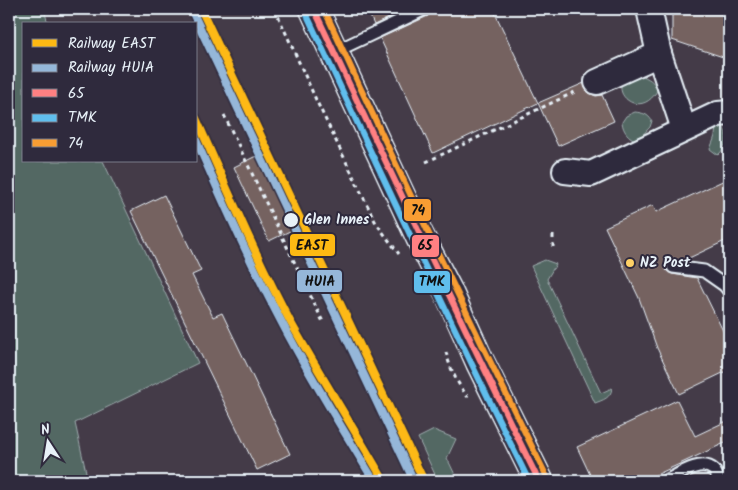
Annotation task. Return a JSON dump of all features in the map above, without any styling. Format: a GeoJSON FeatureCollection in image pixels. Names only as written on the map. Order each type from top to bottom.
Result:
{"type":"FeatureCollection","features":[{"type":"Feature","properties":{"kind":"main road"},"geometry":{"type":"LineString","coordinates":[[314,9],[420,237],[539,481]]}},
{"type":"Feature","properties":{"kind":"street"},"geometry":{"type":"LineString","coordinates":[[649,9],[659,54],[684,129]]}},
{"type":"Feature","properties":{"kind":"street"},"geometry":{"type":"LineString","coordinates":[[597,82],[659,54]]}},
{"type":"Feature","properties":{"kind":"street"},"geometry":{"type":"LineString","coordinates":[[565,171],[591,174],[718,114],[729,114]]}},
{"type":"Feature","properties":{"kind":"lane"},"geometry":{"type":"LineString","coordinates":[[334,52],[425,9]]}},
{"type":"Feature","properties":{"kind":"lane"},"geometry":{"type":"LineString","coordinates":[[673,267],[704,271],[724,285],[729,291]]}},
{"type":"Feature","properties":{"kind":"lane"},"geometry":{"type":"LineString","coordinates":[[666,481],[692,468],[705,466],[714,470],[720,481]]}},
{"type":"Feature","properties":{"kind":"path"},"geometry":{"type":"LineString","coordinates":[[275,9],[317,102],[376,223],[394,249],[405,260]]}},
{"type":"Feature","properties":{"kind":"path"},"geometry":{"type":"LineString","coordinates":[[426,162],[597,82]]}},
{"type":"Feature","properties":{"kind":"path"},"geometry":{"type":"LineString","coordinates":[[224,115],[324,324]]}},
{"type":"Feature","properties":{"kind":"path"},"geometry":{"type":"LineString","coordinates":[[553,235],[553,249]]}},
{"type":"Feature","properties":{"kind":"green space"},"geometry":{"type":"Polygon","coordinates":[[[24,9],[44,9],[47,22],[22,22],[22,162],[103,162],[198,363],[75,423],[88,481],[9,481],[9,14],[24,9]]]}},
{"type":"Feature","properties":{"kind":"green space"},"geometry":{"type":"Polygon","coordinates":[[[643,76],[655,85],[657,91],[649,100],[641,104],[633,103],[622,94],[621,87],[624,81],[631,77],[643,76]]]}},
{"type":"Feature","properties":{"kind":"green space"},"geometry":{"type":"Polygon","coordinates":[[[635,112],[645,114],[652,121],[650,127],[637,141],[626,133],[622,122],[626,116],[635,112]]]}},
{"type":"Feature","properties":{"kind":"green space"},"geometry":{"type":"Polygon","coordinates":[[[714,124],[723,126],[726,134],[725,145],[718,155],[710,149],[715,134],[714,124]]]}},
{"type":"Feature","properties":{"kind":"green space"},"geometry":{"type":"Polygon","coordinates":[[[545,260],[556,264],[547,279],[601,393],[612,388],[604,400],[595,403],[531,266],[545,260]]]}},
{"type":"Feature","properties":{"kind":"green space"},"geometry":{"type":"Polygon","coordinates":[[[434,430],[456,439],[447,458],[458,481],[438,481],[418,438],[434,430]]]}},
{"type":"Feature","properties":{"kind":"building"},"geometry":{"type":"Polygon","coordinates":[[[367,9],[408,9],[374,25],[367,9]]]}},
{"type":"Feature","properties":{"kind":"building"},"geometry":{"type":"Polygon","coordinates":[[[432,9],[493,9],[538,103],[433,153],[380,38],[428,16],[432,9]]]}},
{"type":"Feature","properties":{"kind":"building"},"geometry":{"type":"Polygon","coordinates":[[[672,9],[729,9],[729,59],[672,40],[672,9]]]}},
{"type":"Feature","properties":{"kind":"building"},"geometry":{"type":"Polygon","coordinates":[[[584,83],[589,93],[596,96],[602,95],[614,121],[558,146],[538,103],[584,83]]]}},
{"type":"Feature","properties":{"kind":"building"},"geometry":{"type":"Polygon","coordinates":[[[256,156],[292,230],[269,241],[234,167],[256,156]]]}},
{"type":"Feature","properties":{"kind":"building"},"geometry":{"type":"Polygon","coordinates":[[[729,178],[729,239],[687,259],[689,261],[671,260],[666,270],[672,274],[697,278],[729,343],[729,370],[679,394],[657,348],[639,298],[605,227],[653,205],[656,212],[729,178]]]}},
{"type":"Feature","properties":{"kind":"building"},"geometry":{"type":"Polygon","coordinates":[[[164,195],[201,271],[192,275],[213,317],[222,313],[290,454],[257,470],[131,211],[164,195]]]}},
{"type":"Feature","properties":{"kind":"building"},"geometry":{"type":"Polygon","coordinates":[[[677,400],[695,436],[729,420],[729,441],[643,481],[593,481],[577,447],[677,400]]]}},
{"type":"Feature","properties":{"kind":"rail line","name":"EAST"},"geometry":{"type":"LineString","coordinates":[[201,9],[424,481]]}},
{"type":"Feature","properties":{"kind":"rail line","name":"HUIA"},"geometry":{"type":"LineString","coordinates":[[193,13],[197,22]]}},
{"type":"Feature","properties":{"kind":"rail line","name":"HUIA"},"geometry":{"type":"LineString","coordinates":[[198,24],[414,481]]}},
{"type":"Feature","properties":{"kind":"rail line","name":"EAST"},"geometry":{"type":"LineString","coordinates":[[198,123],[277,296],[384,481]]}},
{"type":"Feature","properties":{"kind":"rail line","name":"HUIA"},"geometry":{"type":"LineString","coordinates":[[198,144],[270,300],[315,383],[374,481]]}},
{"type":"Feature","properties":{"kind":"transit line","name":"65"},"geometry":{"type":"LineString","coordinates":[[314,9],[453,305],[539,481]]}},
{"type":"Feature","properties":{"kind":"transit line","name":"74"},"geometry":{"type":"LineString","coordinates":[[324,9],[378,127],[547,477]]}},
{"type":"Feature","properties":{"kind":"transit line","name":"TMK"},"geometry":{"type":"LineString","coordinates":[[306,13],[388,189],[529,481]]}},
{"type":"Feature","properties":{"kind":"place","name":"Glen Innes"},"geometry":{"type":"Point","coordinates":[291,220]}},
{"type":"Feature","properties":{"kind":"place","name":"NZ Post"},"geometry":{"type":"Point","coordinates":[630,263]}}]}
